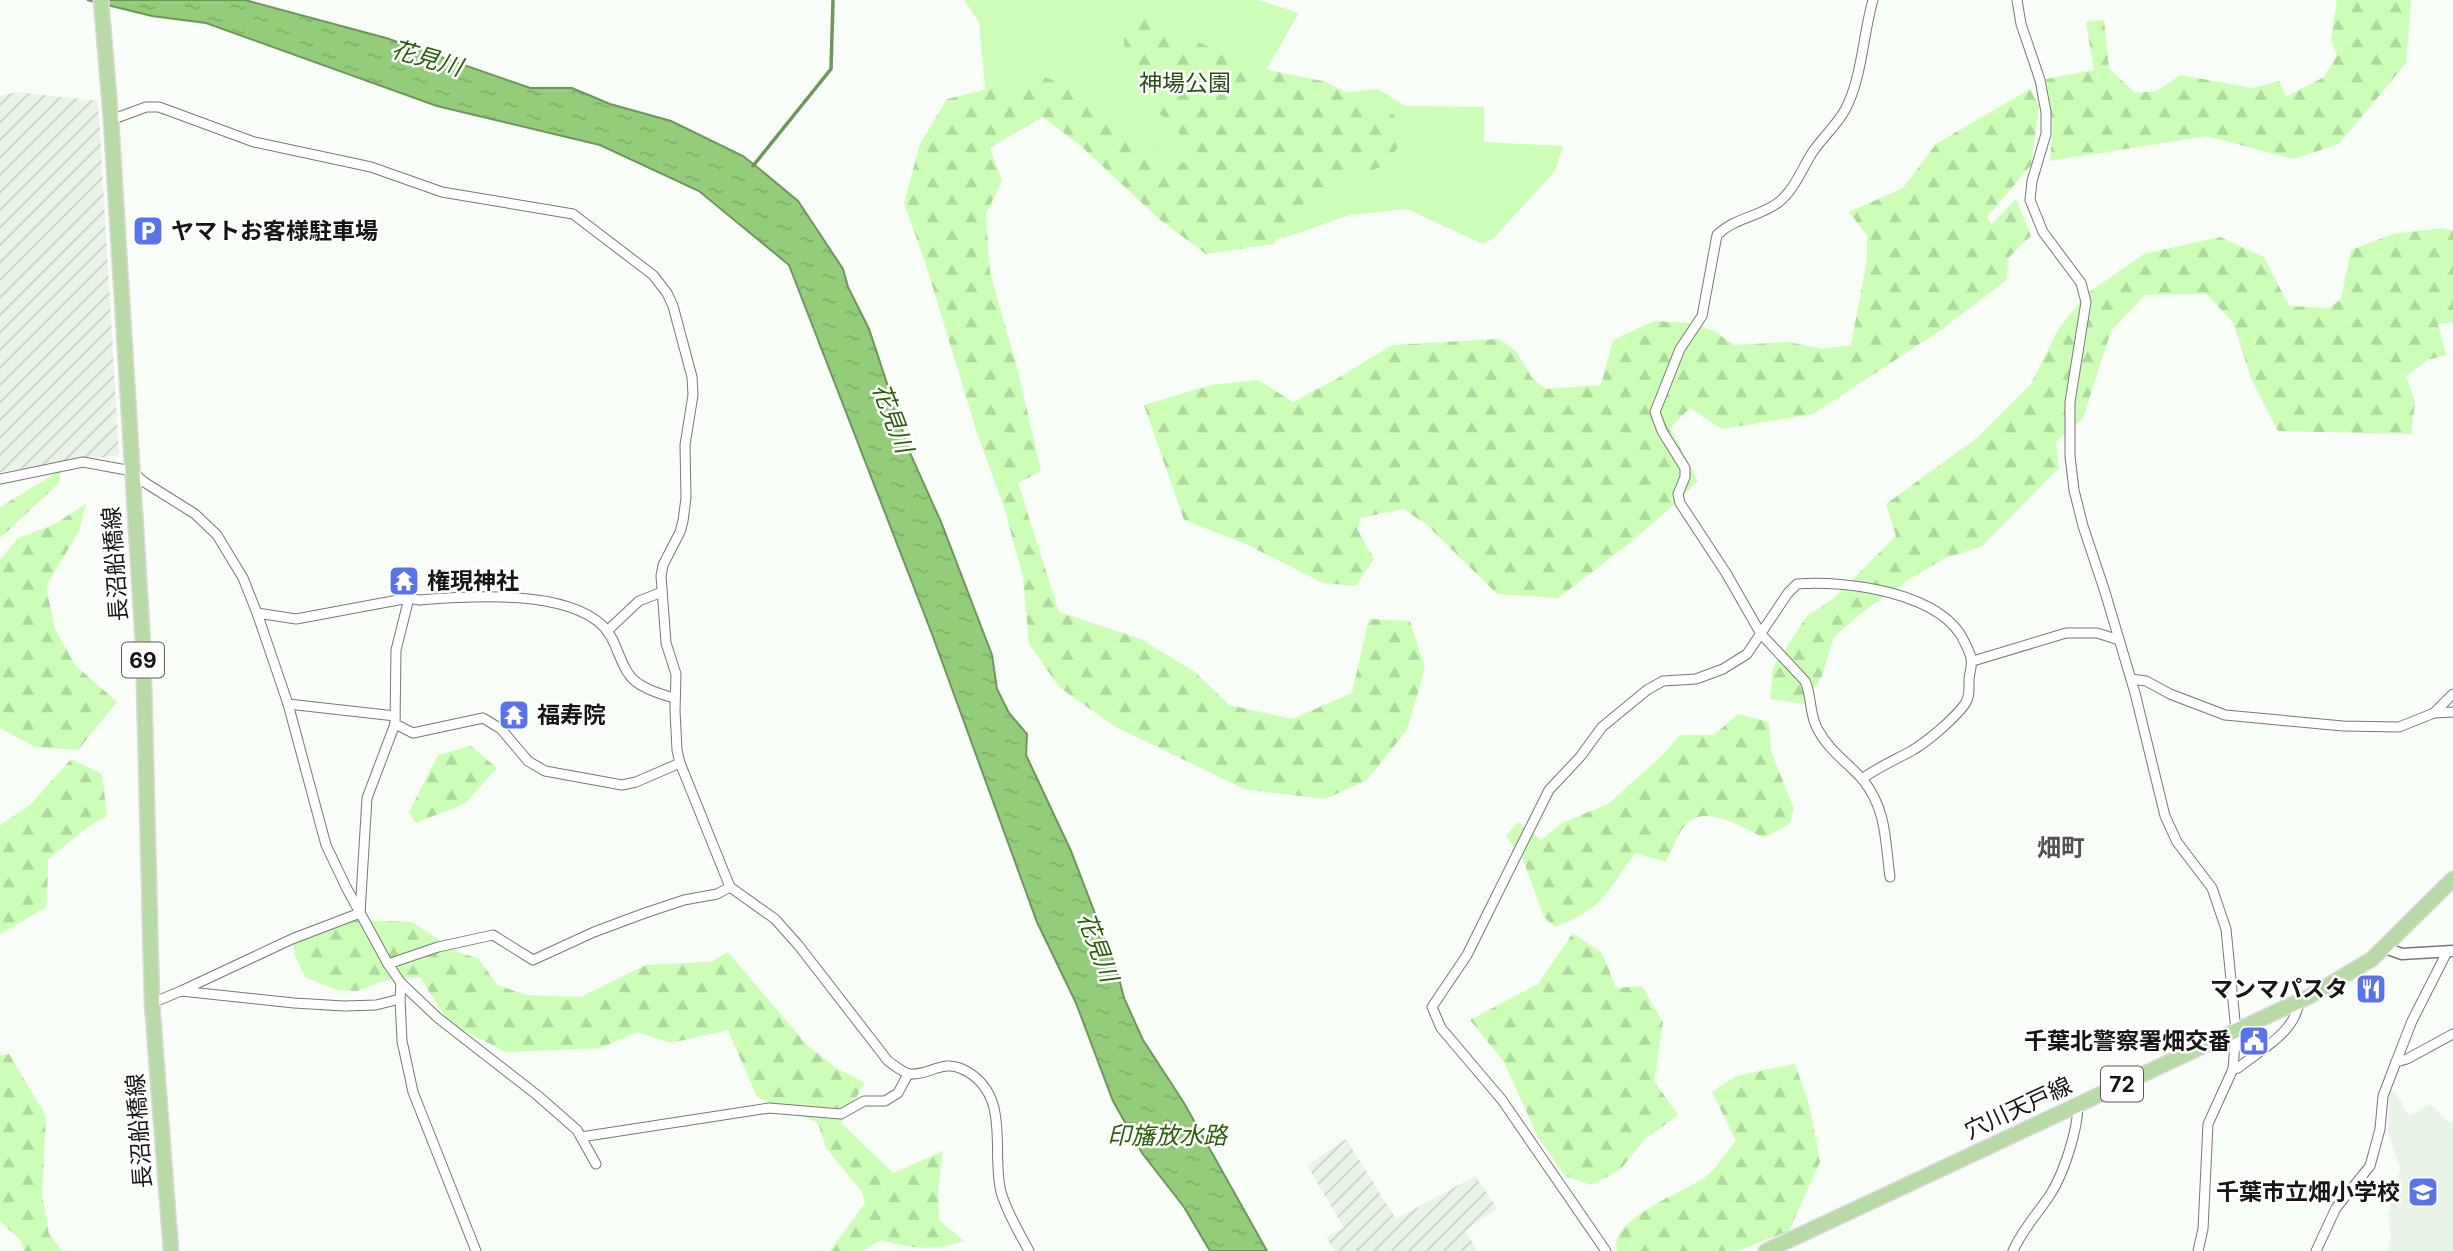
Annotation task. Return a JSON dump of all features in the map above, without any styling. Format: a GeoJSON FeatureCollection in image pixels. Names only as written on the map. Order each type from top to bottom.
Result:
{"type":"FeatureCollection","features":[{"type":"Feature","properties":{"kind":"main road","name":"長沼船橋線"},"geometry":{"type":"LineString","coordinates":[[102,0],[143,643],[152,1003],[171,1251]]}},
{"type":"Feature","properties":{"kind":"main road","name":"穴川天戸線"},"geometry":{"type":"LineString","coordinates":[[1766,1251],[2299,1002],[2358,968],[2385,948],[2453,879]]}},
{"type":"Feature","properties":{"kind":"street"},"geometry":{"type":"LineString","coordinates":[[1873,0],[1851,97],[1839,119],[1777,204],[1743,218],[1717,235],[1702,316],[1680,349],[1655,412],[1662,431],[1685,468],[1685,477],[1678,494],[1680,503],[1726,573],[1761,634],[1805,681],[1815,725],[1824,740],[1862,779],[1878,803],[1885,827],[1890,877]]}},
{"type":"Feature","properties":{"kind":"street"},"geometry":{"type":"LineString","coordinates":[[2017,0],[2021,24],[2040,80],[2046,112],[2046,134],[2032,181],[2030,200],[2043,232],[2081,283],[2086,302],[2070,402],[2070,456],[2074,490],[2085,534],[2131,679],[2169,827],[2176,842],[2212,888],[2226,929],[2236,1031],[2233,1069],[2208,1124],[2203,1228],[2198,1251]]}},
{"type":"Feature","properties":{"kind":"street"},"geometry":{"type":"LineString","coordinates":[[111,120],[146,107],[159,107],[254,142],[372,167],[442,192],[573,214],[653,275],[673,306],[692,377],[694,395],[685,445],[686,498],[683,521],[663,565],[666,643],[676,674],[674,698],[680,762],[730,887],[775,919],[888,1061],[908,1074],[958,1067],[973,1075],[990,1094],[996,1114],[1001,1191],[1029,1251]]}},
{"type":"Feature","properties":{"kind":"street"},"geometry":{"type":"LineString","coordinates":[[0,479],[83,462],[132,471],[144,482],[195,513],[217,535],[243,578],[257,613],[288,704],[326,845],[388,964],[401,983],[438,1018],[577,1130],[596,1164]]}},
{"type":"Feature","properties":{"kind":"street"},"geometry":{"type":"LineString","coordinates":[[1606,1251],[1502,1100],[1441,1028],[1432,1007],[1467,955],[1549,790],[1580,757],[1602,727],[1647,690],[1663,681],[1696,679],[1731,664],[1747,654],[1797,583],[1825,582],[1902,597],[1927,605],[1955,626],[1973,662],[1969,677],[1969,695],[1954,716],[1924,742],[1877,767],[1862,779]]}},
{"type":"Feature","properties":{"kind":"street"},"geometry":{"type":"LineString","coordinates":[[607,631],[639,601],[662,592]]}},
{"type":"Feature","properties":{"kind":"street"},"geometry":{"type":"LineString","coordinates":[[257,613],[296,618],[409,598],[419,600],[495,597],[547,600],[593,618],[612,638],[628,675],[660,694],[674,698]]}},
{"type":"Feature","properties":{"kind":"street"},"geometry":{"type":"LineString","coordinates":[[360,914],[367,798],[395,720],[396,650],[409,598]]}},
{"type":"Feature","properties":{"kind":"street"},"geometry":{"type":"LineString","coordinates":[[1973,662],[2066,633],[2097,633],[2119,640]]}},
{"type":"Feature","properties":{"kind":"street"},"geometry":{"type":"LineString","coordinates":[[2131,679],[2147,681],[2170,694],[2225,715],[2343,726],[2399,727],[2434,713],[2453,712]]}},
{"type":"Feature","properties":{"kind":"street"},"geometry":{"type":"LineString","coordinates":[[2434,713],[2453,694]]}},
{"type":"Feature","properties":{"kind":"street"},"geometry":{"type":"LineString","coordinates":[[288,704],[395,720],[413,733],[483,718],[501,729],[535,766],[556,773],[622,785],[636,782],[680,762]]}},
{"type":"Feature","properties":{"kind":"street"},"geometry":{"type":"LineString","coordinates":[[388,964],[438,947],[493,934],[533,960],[594,932],[645,913],[684,900],[717,894],[730,887]]}},
{"type":"Feature","properties":{"kind":"street"},"geometry":{"type":"LineString","coordinates":[[152,1003],[292,939],[360,914]]}},
{"type":"Feature","properties":{"kind":"street"},"geometry":{"type":"LineString","coordinates":[[2385,948],[2402,954],[2450,952]]}},
{"type":"Feature","properties":{"kind":"street"},"geometry":{"type":"LineString","coordinates":[[2316,1251],[2336,1208],[2370,1166],[2380,1129],[2383,1096],[2412,1021],[2450,952]]}},
{"type":"Feature","properties":{"kind":"street"},"geometry":{"type":"LineString","coordinates":[[401,983],[402,1041],[413,1093],[476,1251]]}},
{"type":"Feature","properties":{"kind":"street"},"geometry":{"type":"LineString","coordinates":[[181,991],[344,1006],[376,1005],[400,999]]}},
{"type":"Feature","properties":{"kind":"street"},"geometry":{"type":"LineString","coordinates":[[2233,1069],[2267,1048],[2288,1027],[2298,1010],[2299,1002]]}},
{"type":"Feature","properties":{"kind":"street"},"geometry":{"type":"LineString","coordinates":[[2396,1062],[2407,1059],[2453,1034]]}},
{"type":"Feature","properties":{"kind":"street"},"geometry":{"type":"LineString","coordinates":[[581,1137],[769,1108],[841,1114],[864,1101],[885,1101],[898,1093],[908,1074]]}},
{"type":"Feature","properties":{"kind":"street"},"geometry":{"type":"LineString","coordinates":[[2014,1251],[2052,1192],[2070,1146],[2078,1104]]}},
{"type":"Feature","properties":{"kind":"shaded area"},"geometry":{"type":"Polygon","coordinates":[[[16,92],[98,101],[119,455],[0,472],[0,96],[16,92]]]}},
{"type":"Feature","properties":{"kind":"shaded area","name":"千葉市立畑小学校"},"geometry":{"type":"Polygon","coordinates":[[[2389,1091],[2395,1093],[2410,1116],[2432,1105],[2449,1123],[2453,1121],[2453,1251],[2387,1251],[2391,1237],[2388,1214],[2400,1169],[2388,1132],[2389,1091]]]}},
{"type":"Feature","properties":{"kind":"shaded area"},"geometry":{"type":"Polygon","coordinates":[[[1346,1139],[1396,1219],[1475,1176],[1497,1208],[1465,1231],[1478,1251],[1335,1251],[1326,1237],[1344,1228],[1307,1165],[1346,1139]]]}},
{"type":"Feature","properties":{"kind":"green space","name":"神場公園"},"geometry":{"type":"Polygon","coordinates":[[[964,0],[1258,0],[1299,13],[1267,68],[1289,99],[1378,89],[1405,106],[1484,107],[1484,142],[1563,146],[1555,171],[1493,239],[1483,244],[1407,209],[1350,215],[1283,238],[1230,231],[1095,107],[987,108],[979,22],[964,0]]]}},
{"type":"Feature","properties":{"kind":"green space"},"geometry":{"type":"Polygon","coordinates":[[[2337,0],[2411,0],[2406,63],[2339,144],[2293,159],[2207,136],[2050,161],[2053,127],[2046,79],[2094,70],[2086,22],[2104,20],[2109,68],[2135,93],[2157,91],[2180,75],[2253,88],[2279,81],[2286,97],[2324,77],[2337,56],[2331,40],[2337,0]]]}},
{"type":"Feature","properties":{"kind":"green space"},"geometry":{"type":"Polygon","coordinates":[[[1143,15],[1248,66],[1323,81],[1394,115],[1399,145],[1387,164],[1325,190],[1304,203],[1273,244],[1206,254],[1159,219],[1082,147],[1043,117],[990,148],[1002,181],[986,214],[990,273],[1018,371],[1041,471],[1018,483],[1059,612],[1141,639],[1195,672],[1229,705],[1292,719],[1352,693],[1369,619],[1410,621],[1425,668],[1407,730],[1367,780],[1325,799],[1244,789],[1116,727],[1060,688],[1029,644],[1023,577],[1004,507],[977,433],[926,265],[904,203],[920,144],[947,99],[1041,76],[1092,93],[1171,162],[1187,163],[1184,139],[1160,114],[1124,45],[1125,19],[1143,15]]]}},
{"type":"Feature","properties":{"kind":"green space"},"geometry":{"type":"Polygon","coordinates":[[[2030,89],[2039,106],[2031,165],[1987,217],[1992,224],[2016,199],[2031,236],[2008,258],[2007,280],[1941,330],[1813,414],[1722,429],[1690,408],[1670,428],[1698,481],[1648,528],[1558,598],[1497,594],[1426,524],[1403,509],[1360,518],[1357,529],[1374,559],[1356,586],[1323,583],[1246,544],[1184,520],[1144,405],[1211,385],[1258,380],[1293,402],[1392,345],[1499,339],[1515,350],[1532,378],[1546,389],[1601,385],[1613,340],[1654,321],[1689,323],[1714,331],[1734,345],[1789,342],[1822,349],[1851,345],[1867,260],[1867,235],[1849,212],[1903,188],[1936,144],[2030,89]]]}},
{"type":"Feature","properties":{"kind":"green space"},"geometry":{"type":"Polygon","coordinates":[[[2443,228],[2453,231],[2453,322],[2438,324],[2446,355],[2428,360],[2406,376],[2415,402],[2411,434],[2278,431],[2252,381],[2233,323],[2207,294],[2145,295],[2111,331],[2083,418],[2056,442],[2059,468],[1981,547],[1945,558],[1913,577],[1864,611],[1834,637],[1822,676],[1805,704],[1770,699],[1773,668],[1807,616],[1833,599],[1896,536],[1886,504],[1977,438],[2031,384],[2058,330],[2085,295],[2144,254],[2220,237],[2264,257],[2289,306],[2329,308],[2341,299],[2351,250],[2393,234],[2443,228]]]}},
{"type":"Feature","properties":{"kind":"green space"},"geometry":{"type":"Polygon","coordinates":[[[61,470],[59,483],[0,538],[0,507],[61,470]]]}},
{"type":"Feature","properties":{"kind":"green space"},"geometry":{"type":"Polygon","coordinates":[[[86,504],[79,531],[46,586],[55,629],[75,665],[117,702],[78,750],[35,747],[0,728],[0,560],[18,538],[53,525],[86,504]]]}},
{"type":"Feature","properties":{"kind":"green space"},"geometry":{"type":"Polygon","coordinates":[[[1738,714],[1769,722],[1771,751],[1794,809],[1789,824],[1764,838],[1726,820],[1705,816],[1695,818],[1681,831],[1666,862],[1635,853],[1610,889],[1594,906],[1571,921],[1555,927],[1544,917],[1522,856],[1506,836],[1518,822],[1541,840],[1562,823],[1608,804],[1665,753],[1680,735],[1714,735],[1738,714]]]}},
{"type":"Feature","properties":{"kind":"green space"},"geometry":{"type":"Polygon","coordinates":[[[471,746],[497,768],[466,803],[416,823],[409,812],[438,755],[471,746]]]}},
{"type":"Feature","properties":{"kind":"green space"},"geometry":{"type":"Polygon","coordinates":[[[71,759],[102,774],[107,816],[88,827],[48,859],[47,907],[0,934],[0,825],[30,805],[71,759]]]}},
{"type":"Feature","properties":{"kind":"green space"},"geometry":{"type":"Polygon","coordinates":[[[356,920],[412,922],[458,952],[479,959],[497,985],[527,995],[581,997],[646,965],[710,962],[728,952],[807,1045],[836,1068],[865,1083],[841,1123],[893,1173],[943,1151],[938,1190],[939,1220],[964,1241],[923,1248],[881,1240],[863,1251],[830,1251],[865,1203],[862,1192],[826,1148],[818,1123],[757,1097],[728,1030],[671,1043],[637,1032],[600,1048],[506,1052],[449,1023],[420,977],[384,981],[357,991],[337,990],[305,977],[295,955],[293,942],[356,920]]]}},
{"type":"Feature","properties":{"kind":"green space"},"geometry":{"type":"Polygon","coordinates":[[[1573,933],[1602,953],[1616,988],[1642,986],[1663,1022],[1654,1081],[1678,1115],[1644,1140],[1620,1170],[1591,1185],[1565,1176],[1538,1137],[1504,1062],[1470,1020],[1538,984],[1573,933]]]}},
{"type":"Feature","properties":{"kind":"green space"},"geometry":{"type":"Polygon","coordinates":[[[9,1054],[46,1116],[42,1195],[49,1234],[62,1251],[24,1251],[21,1241],[0,1221],[0,1055],[9,1054]]]}},
{"type":"Feature","properties":{"kind":"green space"},"geometry":{"type":"Polygon","coordinates":[[[1795,1064],[1809,1104],[1820,1162],[1789,1231],[1738,1251],[1617,1251],[1617,1239],[1624,1228],[1649,1208],[1708,1175],[1736,1141],[1712,1092],[1736,1076],[1795,1064]]]}},
{"type":"Feature","properties":{"kind":"water","name":"印旛放水路"},"geometry":{"type":"Polygon","coordinates":[[[87,0],[245,0],[386,38],[530,88],[572,88],[610,104],[671,121],[743,156],[798,201],[843,269],[848,287],[869,329],[910,453],[941,522],[992,655],[997,689],[1009,713],[1027,734],[1026,755],[1071,851],[1117,971],[1124,998],[1143,1040],[1184,1103],[1267,1251],[1210,1251],[1184,1207],[1142,1153],[1113,1101],[1076,1003],[1037,922],[932,634],[789,265],[699,191],[600,145],[437,106],[206,23],[152,16],[87,0]]]}},
{"type":"Feature","properties":{"kind":"waterway"},"geometry":{"type":"LineString","coordinates":[[753,166],[831,69],[833,0]]}},
{"type":"Feature","properties":{"kind":"place","name":"ヤマトお客様駐車場"},"geometry":{"type":"Point","coordinates":[148,231]}},
{"type":"Feature","properties":{"kind":"place","name":"権現神社"},"geometry":{"type":"Point","coordinates":[404,581]}},
{"type":"Feature","properties":{"kind":"place","name":"福寿院"},"geometry":{"type":"Point","coordinates":[514,715]}},
{"type":"Feature","properties":{"kind":"place","name":"マンマパスタ"},"geometry":{"type":"Point","coordinates":[2371,989]}},
{"type":"Feature","properties":{"kind":"place","name":"千葉北警察署畑交番"},"geometry":{"type":"Point","coordinates":[2254,1041]}},
{"type":"Feature","properties":{"kind":"place","name":"千葉市立畑小学校"},"geometry":{"type":"Point","coordinates":[2423,1192]}},
{"type":"Feature","properties":{"kind":"district","name":"畑町"},"geometry":{"type":"Point","coordinates":[2061,847]}},
{"type":"Feature","properties":{"kind":"water label","name":"花見川"},"geometry":{"type":"Point","coordinates":[427,58]}},
{"type":"Feature","properties":{"kind":"water label","name":"花見川"},"geometry":{"type":"Point","coordinates":[893,418]}},
{"type":"Feature","properties":{"kind":"water label","name":"花見川"},"geometry":{"type":"Point","coordinates":[1098,947]}}]}
